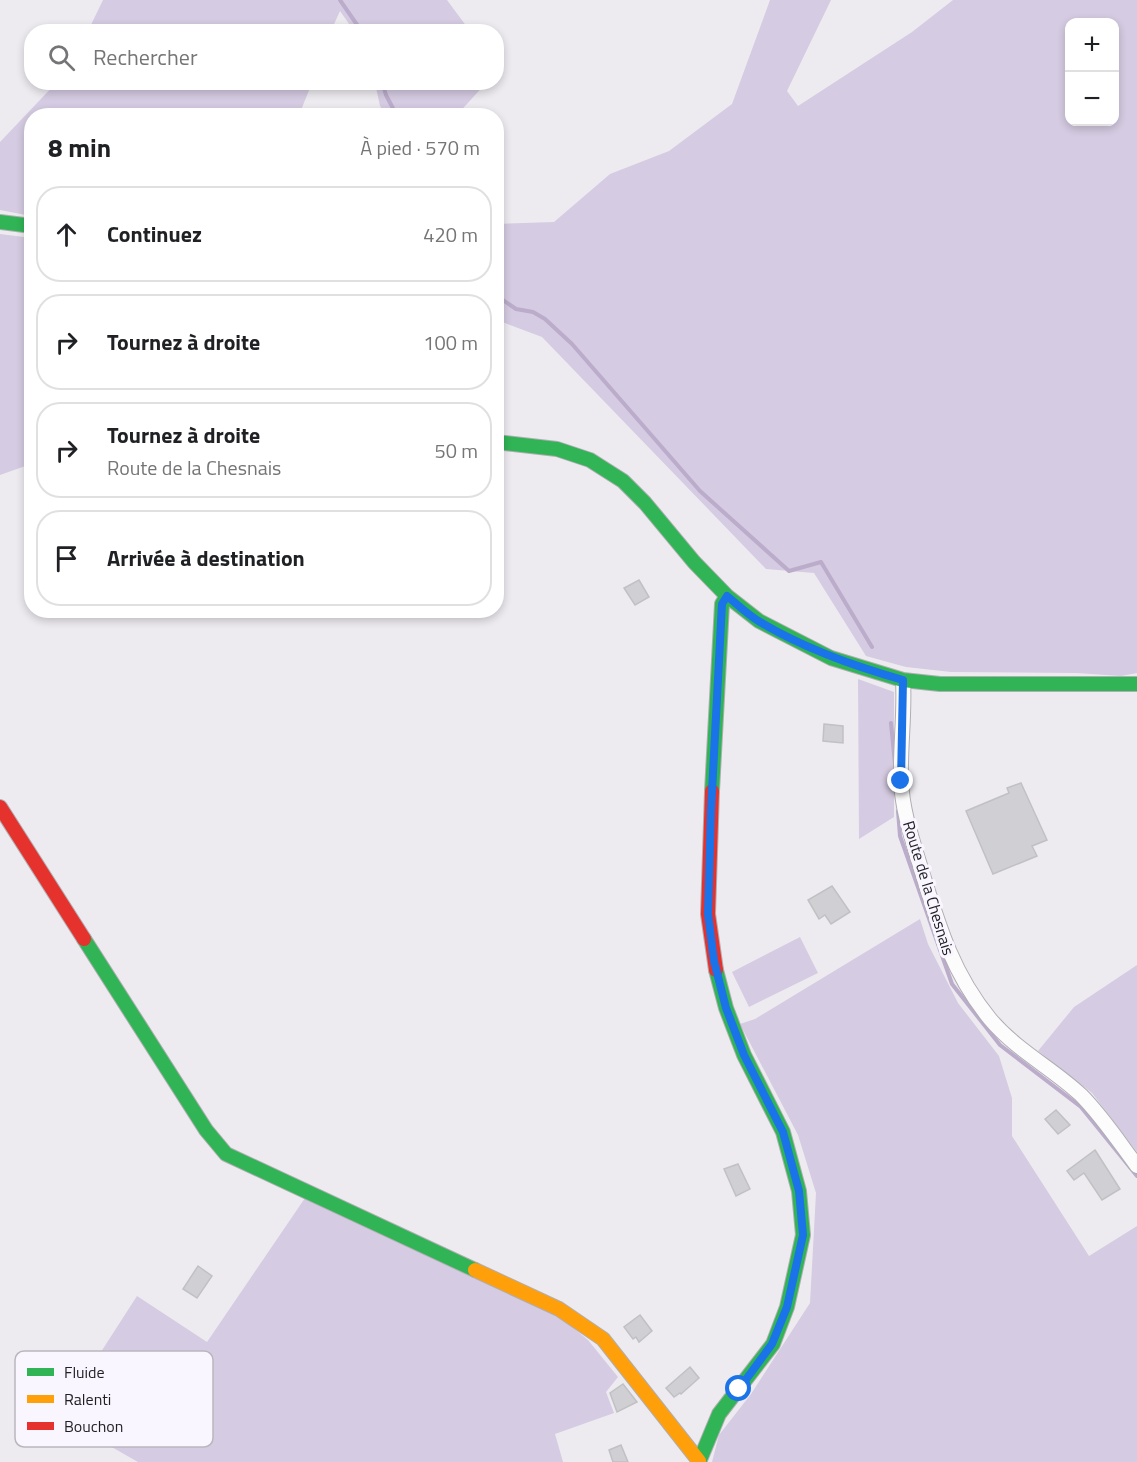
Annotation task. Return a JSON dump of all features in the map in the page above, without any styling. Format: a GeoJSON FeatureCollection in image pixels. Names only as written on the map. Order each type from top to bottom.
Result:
{"type":"FeatureCollection","features":[{"type":"Feature","properties":{"kind":"street"},"geometry":{"type":"LineString","coordinates":[[0,222],[24,224]]}},
{"type":"Feature","properties":{"kind":"street"},"geometry":{"type":"LineString","coordinates":[[504,443],[557,449],[590,460],[623,481],[727,596],[759,621],[802,644],[863,669],[903,680],[940,684],[1137,684]]}},
{"type":"Feature","properties":{"kind":"street"},"geometry":{"type":"LineString","coordinates":[[0,807],[206,1130],[226,1154],[559,1309],[603,1339],[699,1462],[719,1414],[772,1344],[787,1307],[803,1235],[799,1191],[783,1132],[744,1055],[726,1008],[714,961],[708,914],[722,604],[727,596]]}},
{"type":"Feature","properties":{"kind":"street","name":"Route de la Chesnais"},"geometry":{"type":"LineString","coordinates":[[903,680],[901,781],[908,825],[943,939],[954,966],[969,992],[991,1020],[1009,1039],[1080,1094],[1137,1166]]}},
{"type":"Feature","properties":{"kind":"shaded area"},"geometry":{"type":"Polygon","coordinates":[[[103,0],[447,0],[465,24],[349,24],[340,11],[334,24],[91,24],[103,0]]]}},
{"type":"Feature","properties":{"kind":"shaded area"},"geometry":{"type":"Polygon","coordinates":[[[770,0],[831,0],[787,91],[798,106],[912,32],[953,0],[1137,0],[1137,673],[1121,676],[1077,673],[951,672],[906,667],[866,656],[814,573],[766,569],[542,337],[504,323],[504,224],[554,222],[610,174],[669,151],[732,104],[770,0]]]}},
{"type":"Feature","properties":{"kind":"shaded area"},"geometry":{"type":"Polygon","coordinates":[[[49,90],[309,90],[302,108],[32,108],[49,90]]]}},
{"type":"Feature","properties":{"kind":"shaded area"},"geometry":{"type":"Polygon","coordinates":[[[377,90],[480,90],[463,108],[381,108],[377,90]]]}},
{"type":"Feature","properties":{"kind":"shaded area"},"geometry":{"type":"Polygon","coordinates":[[[24,117],[24,215],[0,210],[0,142],[24,117]]]}},
{"type":"Feature","properties":{"kind":"shaded area"},"geometry":{"type":"Polygon","coordinates":[[[0,234],[24,237],[24,466],[0,475],[0,234]]]}},
{"type":"Feature","properties":{"kind":"shaded area"},"geometry":{"type":"Polygon","coordinates":[[[858,679],[894,692],[894,817],[859,839],[858,679]]]}},
{"type":"Feature","properties":{"kind":"shaded area"},"geometry":{"type":"Polygon","coordinates":[[[920,919],[928,944],[958,1003],[999,1056],[1012,1098],[1012,1136],[1089,1256],[1137,1226],[1137,1462],[712,1462],[719,1435],[751,1394],[810,1303],[816,1193],[798,1135],[740,1024],[755,1019],[920,919]]]}},
{"type":"Feature","properties":{"kind":"shaded area"},"geometry":{"type":"Polygon","coordinates":[[[800,937],[818,973],[749,1007],[732,972],[800,937]]]}},
{"type":"Feature","properties":{"kind":"shaded area"},"geometry":{"type":"Polygon","coordinates":[[[1137,965],[1137,1152],[1092,1093],[1038,1051],[1074,1007],[1137,965]]]}},
{"type":"Feature","properties":{"kind":"shaded area"},"geometry":{"type":"Polygon","coordinates":[[[305,1198],[558,1315],[588,1340],[618,1377],[606,1392],[614,1413],[555,1434],[563,1462],[138,1462],[112,1447],[213,1447],[213,1351],[102,1351],[137,1296],[207,1342],[305,1198]]]}},
{"type":"Feature","properties":{"kind":"building"},"geometry":{"type":"Polygon","coordinates":[[[639,580],[649,597],[635,605],[624,588],[639,580]]]}},
{"type":"Feature","properties":{"kind":"building"},"geometry":{"type":"Polygon","coordinates":[[[824,724],[843,726],[843,743],[823,741],[824,724]]]}},
{"type":"Feature","properties":{"kind":"building"},"geometry":{"type":"Polygon","coordinates":[[[1021,783],[1047,840],[1032,846],[1037,856],[993,874],[966,811],[1009,793],[1007,788],[1021,783]]]}},
{"type":"Feature","properties":{"kind":"building"},"geometry":{"type":"Polygon","coordinates":[[[832,886],[850,912],[831,924],[825,915],[819,919],[808,900],[832,886]]]}},
{"type":"Feature","properties":{"kind":"building"},"geometry":{"type":"Polygon","coordinates":[[[1056,1110],[1070,1125],[1058,1134],[1045,1119],[1056,1110]]]}},
{"type":"Feature","properties":{"kind":"building"},"geometry":{"type":"Polygon","coordinates":[[[1095,1150],[1120,1189],[1102,1200],[1084,1173],[1074,1180],[1067,1171],[1095,1150]]]}},
{"type":"Feature","properties":{"kind":"building"},"geometry":{"type":"Polygon","coordinates":[[[738,1164],[750,1189],[736,1196],[724,1169],[738,1164]]]}},
{"type":"Feature","properties":{"kind":"building"},"geometry":{"type":"Polygon","coordinates":[[[198,1266],[212,1276],[197,1298],[183,1289],[198,1266]]]}},
{"type":"Feature","properties":{"kind":"building"},"geometry":{"type":"Polygon","coordinates":[[[640,1315],[652,1331],[639,1342],[636,1337],[633,1339],[624,1327],[640,1315]]]}},
{"type":"Feature","properties":{"kind":"building"},"geometry":{"type":"Polygon","coordinates":[[[690,1367],[699,1378],[681,1394],[674,1397],[666,1388],[690,1367]]]}},
{"type":"Feature","properties":{"kind":"building"},"geometry":{"type":"Polygon","coordinates":[[[623,1384],[637,1402],[617,1412],[610,1393],[623,1384]]]}},
{"type":"Feature","properties":{"kind":"building"},"geometry":{"type":"Polygon","coordinates":[[[621,1445],[628,1462],[613,1462],[609,1450],[621,1445]]]}},
{"type":"Feature","properties":{"kind":"waterway"},"geometry":{"type":"LineString","coordinates":[[340,0],[356,24]]}},
{"type":"Feature","properties":{"kind":"waterway"},"geometry":{"type":"LineString","coordinates":[[384,90],[393,108]]}},
{"type":"Feature","properties":{"kind":"waterway"},"geometry":{"type":"LineString","coordinates":[[504,301],[516,309],[533,312],[545,319],[572,344],[700,491],[789,571],[821,562],[872,647]]}},
{"type":"Feature","properties":{"kind":"waterway"},"geometry":{"type":"LineString","coordinates":[[891,723],[895,764]]}},
{"type":"Feature","properties":{"kind":"waterway"},"geometry":{"type":"LineString","coordinates":[[898,811],[900,836],[952,984],[1000,1045],[1081,1107],[1137,1176]]}},
{"type":"Feature","properties":{"kind":"traffic: fast"},"geometry":{"type":"LineString","coordinates":[[0,222],[24,225]]}},
{"type":"Feature","properties":{"kind":"traffic: fast"},"geometry":{"type":"LineString","coordinates":[[504,443],[557,449],[590,460],[623,481],[727,596],[759,621],[831,658],[903,680],[940,684],[1137,684]]}},
{"type":"Feature","properties":{"kind":"traffic: fast"},"geometry":{"type":"LineString","coordinates":[[712,791],[722,604],[727,596]]}},
{"type":"Feature","properties":{"kind":"traffic: fast"},"geometry":{"type":"LineString","coordinates":[[84,939],[206,1130],[226,1154],[475,1270]]}},
{"type":"Feature","properties":{"kind":"traffic: fast"},"geometry":{"type":"LineString","coordinates":[[699,1462],[719,1414],[773,1344],[787,1307],[803,1235],[799,1191],[783,1132],[744,1055],[726,1008],[716,970]]}},
{"type":"Feature","properties":{"kind":"traffic: slow"},"geometry":{"type":"LineString","coordinates":[[475,1270],[559,1309],[603,1339],[699,1461]]}},
{"type":"Feature","properties":{"kind":"traffic: jam"},"geometry":{"type":"LineString","coordinates":[[712,791],[708,914],[716,970]]}},
{"type":"Feature","properties":{"kind":"traffic: jam"},"geometry":{"type":"LineString","coordinates":[[0,807],[84,939]]}},
{"type":"Feature","properties":{"kind":"route"},"geometry":{"type":"LineString","coordinates":[[739,1389],[772,1344],[787,1307],[803,1235],[799,1191],[783,1132],[744,1055],[726,1008],[714,961],[708,914],[722,604],[727,596],[759,621],[802,644],[863,669],[903,680],[901,781]]}}]}
